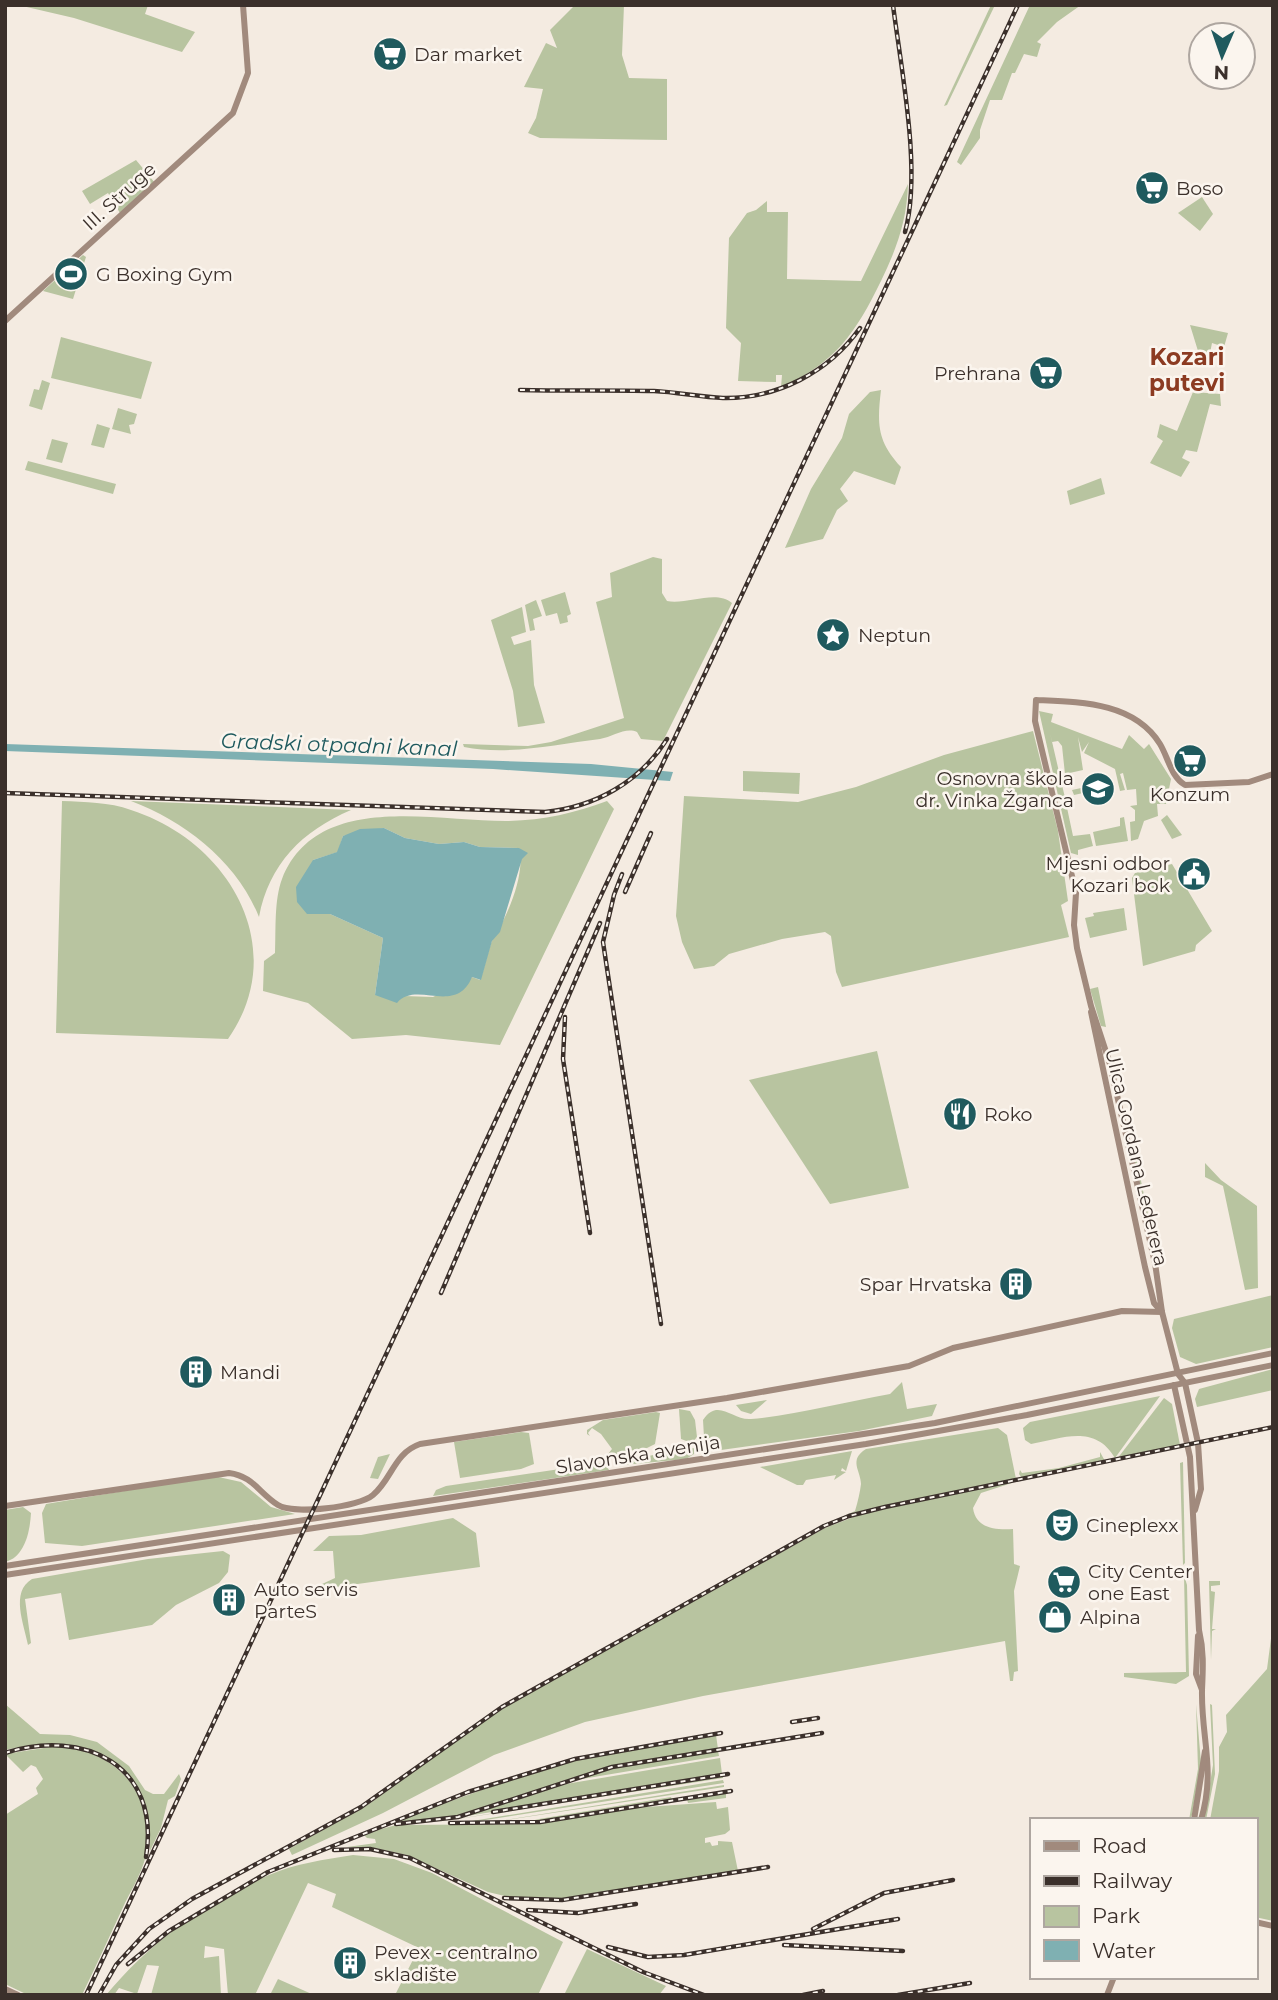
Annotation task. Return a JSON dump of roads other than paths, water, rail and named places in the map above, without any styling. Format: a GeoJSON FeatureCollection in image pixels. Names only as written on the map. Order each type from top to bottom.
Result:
{"type":"FeatureCollection","features":[{"type":"Feature","properties":{"kind":"street","name":"III. Struge"},"geometry":{"type":"LineString","coordinates":[[5,321],[224,123],[237,106],[247,82],[243,5]]}},
{"type":"Feature","properties":{"kind":"street","name":"Ulica Gordana Lederera"},"geometry":{"type":"LineString","coordinates":[[1178,1374],[1162,1312],[1162,1296],[1117,1095],[1091,1006],[1074,933],[1076,893],[1035,721],[1036,700],[1092,704],[1142,723],[1159,742],[1177,779],[1185,785],[1226,785],[1256,781],[1273,774]]}},
{"type":"Feature","properties":{"kind":"street","name":"Ulica Gordana Lederera"},"geometry":{"type":"LineString","coordinates":[[1091,1006],[1094,1034],[1152,1297],[1162,1312]]}},
{"type":"Feature","properties":{"kind":"street"},"geometry":{"type":"LineString","coordinates":[[1144,1309],[1152,1297]]}},
{"type":"Feature","properties":{"kind":"street"},"geometry":{"type":"LineString","coordinates":[[5,1506],[229,1473],[253,1481],[285,1508],[300,1510],[335,1506],[361,1501],[374,1495],[404,1453],[420,1444],[717,1400],[909,1366],[953,1348],[1127,1310],[1162,1312]]}},
{"type":"Feature","properties":{"kind":"street","name":"Slavonska avenija"},"geometry":{"type":"LineString","coordinates":[[5,1566],[936,1423],[1273,1353]]}},
{"type":"Feature","properties":{"kind":"street","name":"Slavonska avenija"},"geometry":{"type":"LineString","coordinates":[[5,1575],[731,1466],[1013,1418],[1273,1364]]}},
{"type":"Feature","properties":{"kind":"street"},"geometry":{"type":"LineString","coordinates":[[1178,1374],[1185,1383],[1201,1464],[1201,1489],[1195,1510]]}},
{"type":"Feature","properties":{"kind":"street"},"geometry":{"type":"LineString","coordinates":[[1178,1374],[1174,1385],[1189,1445],[1195,1510],[1199,1630],[1196,1674],[1202,1690],[1209,1774],[1201,1818]]}},
{"type":"Feature","properties":{"kind":"street"},"geometry":{"type":"LineString","coordinates":[[1194,1818],[1206,1745]]}},
{"type":"Feature","properties":{"kind":"street"},"geometry":{"type":"LineString","coordinates":[[5,1989],[18,1995]]}},
{"type":"Feature","properties":{"kind":"water"},"geometry":{"type":"Polygon","coordinates":[[[5,744],[591,764],[673,772],[670,781],[493,769],[5,751],[5,744]]]}},
{"type":"Feature","properties":{"kind":"water"},"geometry":{"type":"Polygon","coordinates":[[[384,828],[405,838],[439,844],[464,842],[480,847],[519,848],[528,853],[522,859],[500,932],[492,941],[481,980],[472,977],[465,988],[456,994],[414,995],[397,1003],[375,995],[383,938],[330,914],[307,914],[297,902],[296,887],[313,860],[337,852],[343,836],[360,829],[384,828]]]}},
{"type":"Feature","properties":{"kind":"railway"},"geometry":{"type":"LineString","coordinates":[[893,5],[911,151],[910,208],[905,232]]}},
{"type":"Feature","properties":{"kind":"railway"},"geometry":{"type":"LineString","coordinates":[[86,1995],[1018,5]]}},
{"type":"Feature","properties":{"kind":"railway"},"geometry":{"type":"LineString","coordinates":[[520,390],[654,391],[723,398],[763,394],[782,388],[817,370],[833,358],[860,328]]}},
{"type":"Feature","properties":{"kind":"railway"},"geometry":{"type":"LineString","coordinates":[[5,793],[545,812],[581,805],[615,790],[644,768],[667,739]]}},
{"type":"Feature","properties":{"kind":"railway"},"geometry":{"type":"LineString","coordinates":[[625,892],[651,833]]}},
{"type":"Feature","properties":{"kind":"railway"},"geometry":{"type":"LineString","coordinates":[[622,874],[603,942],[661,1324]]}},
{"type":"Feature","properties":{"kind":"railway"},"geometry":{"type":"LineString","coordinates":[[441,1293],[600,923]]}},
{"type":"Feature","properties":{"kind":"railway"},"geometry":{"type":"LineString","coordinates":[[565,1017],[563,1059],[590,1233]]}},
{"type":"Feature","properties":{"kind":"railway"},"geometry":{"type":"LineString","coordinates":[[99,1995],[116,1965],[149,1929],[192,1899],[361,1807],[502,1707],[824,1526],[849,1516],[885,1507],[1273,1427]]}},
{"type":"Feature","properties":{"kind":"railway"},"geometry":{"type":"LineString","coordinates":[[792,1722],[818,1718]]}},
{"type":"Feature","properties":{"kind":"railway"},"geometry":{"type":"LineString","coordinates":[[128,1964],[169,1931],[268,1872],[468,1792],[575,1759],[721,1733]]}},
{"type":"Feature","properties":{"kind":"railway"},"geometry":{"type":"LineString","coordinates":[[396,1824],[458,1817],[612,1767],[822,1733]]}},
{"type":"Feature","properties":{"kind":"railway"},"geometry":{"type":"LineString","coordinates":[[5,1753],[34,1747],[62,1746],[88,1751],[111,1761],[129,1777],[141,1798],[147,1825],[146,1857]]}},
{"type":"Feature","properties":{"kind":"railway"},"geometry":{"type":"LineString","coordinates":[[493,1812],[728,1774]]}},
{"type":"Feature","properties":{"kind":"railway"},"geometry":{"type":"LineString","coordinates":[[450,1823],[540,1822],[731,1791]]}},
{"type":"Feature","properties":{"kind":"railway"},"geometry":{"type":"LineString","coordinates":[[334,1850],[370,1849],[410,1858],[643,1972],[704,1995]]}},
{"type":"Feature","properties":{"kind":"railway"},"geometry":{"type":"LineString","coordinates":[[504,1898],[562,1900],[768,1867]]}},
{"type":"Feature","properties":{"kind":"railway"},"geometry":{"type":"LineString","coordinates":[[813,1929],[884,1893],[953,1880]]}},
{"type":"Feature","properties":{"kind":"railway"},"geometry":{"type":"LineString","coordinates":[[528,1910],[578,1913],[636,1904]]}},
{"type":"Feature","properties":{"kind":"railway"},"geometry":{"type":"LineString","coordinates":[[608,1947],[648,1957],[684,1955],[898,1919]]}},
{"type":"Feature","properties":{"kind":"railway"},"geometry":{"type":"LineString","coordinates":[[784,1945],[903,1951]]}},
{"type":"Feature","properties":{"kind":"railway"},"geometry":{"type":"LineString","coordinates":[[898,1995],[970,1983]]}},
{"type":"Feature","properties":{"kind":"railway"},"geometry":{"type":"LineString","coordinates":[[803,1995],[823,1991]]}},
{"type":"Feature","properties":{"kind":"place","name":"Dar market"},"geometry":{"type":"Point","coordinates":[390,54]}},
{"type":"Feature","properties":{"kind":"place","name":"Boso"},"geometry":{"type":"Point","coordinates":[1152,188]}},
{"type":"Feature","properties":{"kind":"place","name":"G Boxing Gym"},"geometry":{"type":"Point","coordinates":[71,274]}},
{"type":"Feature","properties":{"kind":"place","name":"Prehrana"},"geometry":{"type":"Point","coordinates":[1046,373]}},
{"type":"Feature","properties":{"kind":"place","name":"Neptun"},"geometry":{"type":"Point","coordinates":[833,635]}},
{"type":"Feature","properties":{"kind":"place","name":"Konzum"},"geometry":{"type":"Point","coordinates":[1190,761]}},
{"type":"Feature","properties":{"kind":"place","name":"Osnovna škola dr. Vinka Žganca"},"geometry":{"type":"Point","coordinates":[1098,789]}},
{"type":"Feature","properties":{"kind":"place","name":"Mjesni odbor Kozari bok"},"geometry":{"type":"Point","coordinates":[1194,874]}},
{"type":"Feature","properties":{"kind":"place","name":"Roko"},"geometry":{"type":"Point","coordinates":[960,1114]}},
{"type":"Feature","properties":{"kind":"place","name":"Spar Hrvatska"},"geometry":{"type":"Point","coordinates":[1016,1284]}},
{"type":"Feature","properties":{"kind":"place","name":"Mandi"},"geometry":{"type":"Point","coordinates":[196,1372]}},
{"type":"Feature","properties":{"kind":"place","name":"Cineplexx"},"geometry":{"type":"Point","coordinates":[1062,1525]}},
{"type":"Feature","properties":{"kind":"place","name":"City Center one East"},"geometry":{"type":"Point","coordinates":[1064,1582]}},
{"type":"Feature","properties":{"kind":"place","name":"Auto servis ParteS"},"geometry":{"type":"Point","coordinates":[229,1600]}},
{"type":"Feature","properties":{"kind":"place","name":"Alpina"},"geometry":{"type":"Point","coordinates":[1055,1617]}},
{"type":"Feature","properties":{"kind":"place","name":"Pevex - centralno skladište"},"geometry":{"type":"Point","coordinates":[350,1963]}},
{"type":"Feature","properties":{"kind":"district","name":"Kozari putevi"},"geometry":{"type":"Point","coordinates":[1187,370]}},
{"type":"Feature","properties":{"kind":"water label","name":"Gradski otpadni kanal"},"geometry":{"type":"Point","coordinates":[339,745]}}]}
